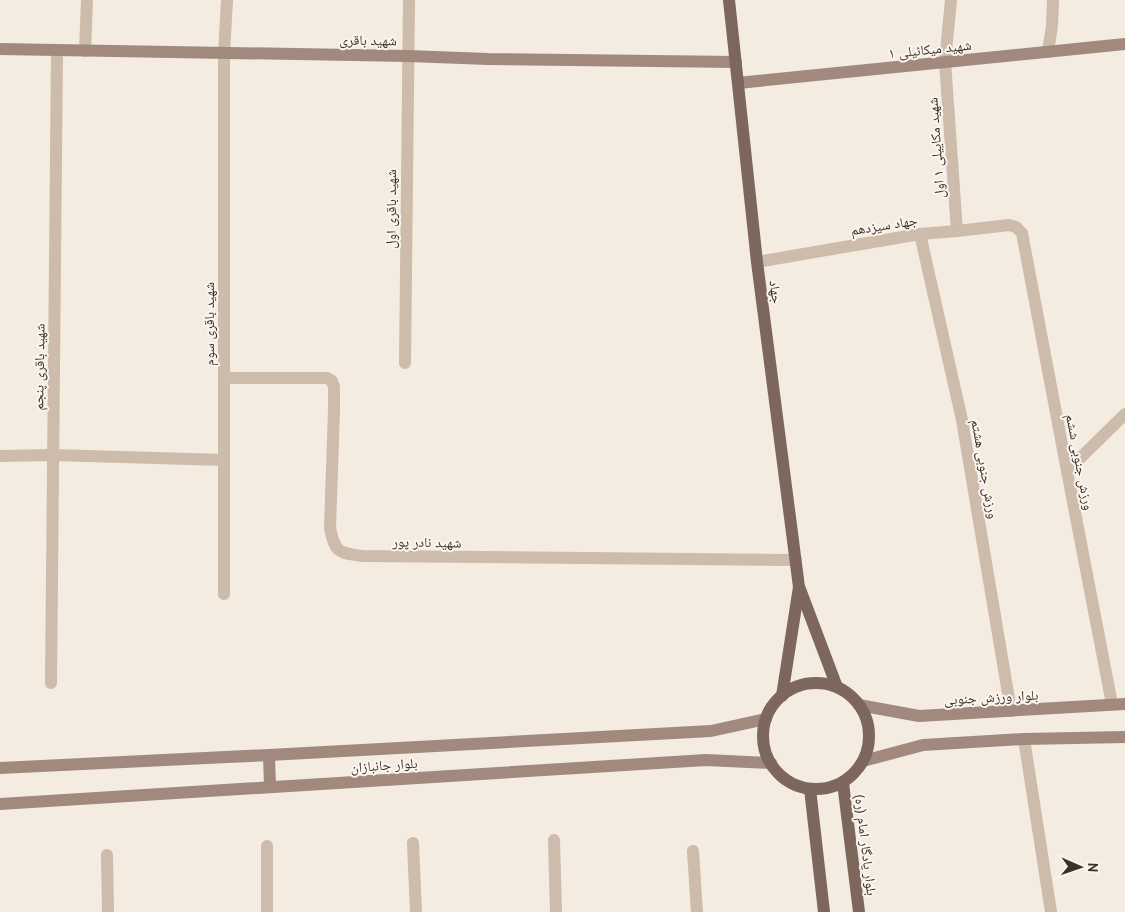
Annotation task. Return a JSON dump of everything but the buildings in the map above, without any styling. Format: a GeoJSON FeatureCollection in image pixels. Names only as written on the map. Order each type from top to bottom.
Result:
{"type":"FeatureCollection","features":[{"type":"Feature","properties":{"kind":"main road","name":"جهاد"},"geometry":{"type":"LineString","coordinates":[[729,0],[758,262],[799,587],[837,687]]}},
{"type":"Feature","properties":{"kind":"main road","name":"جهاد"},"geometry":{"type":"LineString","coordinates":[[782,696],[799,587]]}},
{"type":"Feature","properties":{"kind":"main road"},"geometry":{"type":"LineString","coordinates":[[808,684],[823,684],[837,687],[860,705],[866,718],[869,746],[864,761],[855,773],[843,782],[827,789],[810,789],[794,785],[781,776],[770,763],[764,748],[763,734],[766,719],[773,706],[782,696],[795,688],[808,684]]}},
{"type":"Feature","properties":{"kind":"main road","name":"بلوار یادگار امام (ره)"},"geometry":{"type":"LineString","coordinates":[[843,782],[859,912]]}},
{"type":"Feature","properties":{"kind":"main road"},"geometry":{"type":"LineString","coordinates":[[810,789],[824,912]]}},
{"type":"Feature","properties":{"kind":"street"},"geometry":{"type":"LineString","coordinates":[[85,51],[87,0]]}},
{"type":"Feature","properties":{"kind":"street","name":"شهید باقری سوم"},"geometry":{"type":"LineString","coordinates":[[224,594],[224,54],[227,0]]}},
{"type":"Feature","properties":{"kind":"street","name":"شهید باقری اول"},"geometry":{"type":"LineString","coordinates":[[405,363],[409,0]]}},
{"type":"Feature","properties":{"kind":"street","name":"شهید مکاییلی ۱ اول"},"geometry":{"type":"LineString","coordinates":[[951,0],[945,62],[957,231]]}},
{"type":"Feature","properties":{"kind":"street"},"geometry":{"type":"LineString","coordinates":[[1048,52],[1053,0]]}},
{"type":"Feature","properties":{"kind":"street","name":"شهید میکائیلی ۱"},"geometry":{"type":"LineString","coordinates":[[738,83],[1125,44]]}},
{"type":"Feature","properties":{"kind":"street","name":"شهید باقری"},"geometry":{"type":"LineString","coordinates":[[0,49],[736,62]]}},
{"type":"Feature","properties":{"kind":"street","name":"شهید باقری پنجم"},"geometry":{"type":"LineString","coordinates":[[51,684],[57,51]]}},
{"type":"Feature","properties":{"kind":"street","name":"جهاد سیزدهم"},"geometry":{"type":"LineString","coordinates":[[758,262],[920,234],[1009,225],[1016,227]]}},
{"type":"Feature","properties":{"kind":"street","name":"ورزش جنوبی ششم"},"geometry":{"type":"LineString","coordinates":[[1016,227],[1022,233],[1112,704]]}},
{"type":"Feature","properties":{"kind":"street","name":"ورزش جنوبی هشتم"},"geometry":{"type":"LineString","coordinates":[[920,234],[962,420],[1011,711]]}},
{"type":"Feature","properties":{"kind":"street","name":"شهید نادر پور"},"geometry":{"type":"LineString","coordinates":[[224,378],[327,378],[332,381],[334,387],[334,410],[330,528],[333,544],[343,554],[362,556],[796,560]]}},
{"type":"Feature","properties":{"kind":"street"},"geometry":{"type":"LineString","coordinates":[[1067,471],[1125,414]]}},
{"type":"Feature","properties":{"kind":"street"},"geometry":{"type":"LineString","coordinates":[[0,456],[53,455],[224,460]]}},
{"type":"Feature","properties":{"kind":"street","name":"بلوار ورزش جنوبی"},"geometry":{"type":"LineString","coordinates":[[860,705],[919,716],[1125,704]]}},
{"type":"Feature","properties":{"kind":"street","name":"بلوار جانبازان"},"geometry":{"type":"LineString","coordinates":[[0,768],[711,731],[766,719]]}},
{"type":"Feature","properties":{"kind":"street"},"geometry":{"type":"LineString","coordinates":[[864,761],[923,745],[1024,739],[1125,737]]}},
{"type":"Feature","properties":{"kind":"street"},"geometry":{"type":"LineString","coordinates":[[1024,739],[1051,912]]}},
{"type":"Feature","properties":{"kind":"street"},"geometry":{"type":"LineString","coordinates":[[269,755],[270,787]]}},
{"type":"Feature","properties":{"kind":"street","name":"بلوار جانبازان"},"geometry":{"type":"LineString","coordinates":[[0,804],[706,760],[770,763]]}},
{"type":"Feature","properties":{"kind":"street"},"geometry":{"type":"LineString","coordinates":[[554,840],[556,912]]}},
{"type":"Feature","properties":{"kind":"street"},"geometry":{"type":"LineString","coordinates":[[413,843],[416,912]]}},
{"type":"Feature","properties":{"kind":"street"},"geometry":{"type":"LineString","coordinates":[[267,846],[267,912]]}},
{"type":"Feature","properties":{"kind":"street"},"geometry":{"type":"LineString","coordinates":[[693,851],[696,912]]}},
{"type":"Feature","properties":{"kind":"street"},"geometry":{"type":"LineString","coordinates":[[107,855],[108,912]]}}]}
